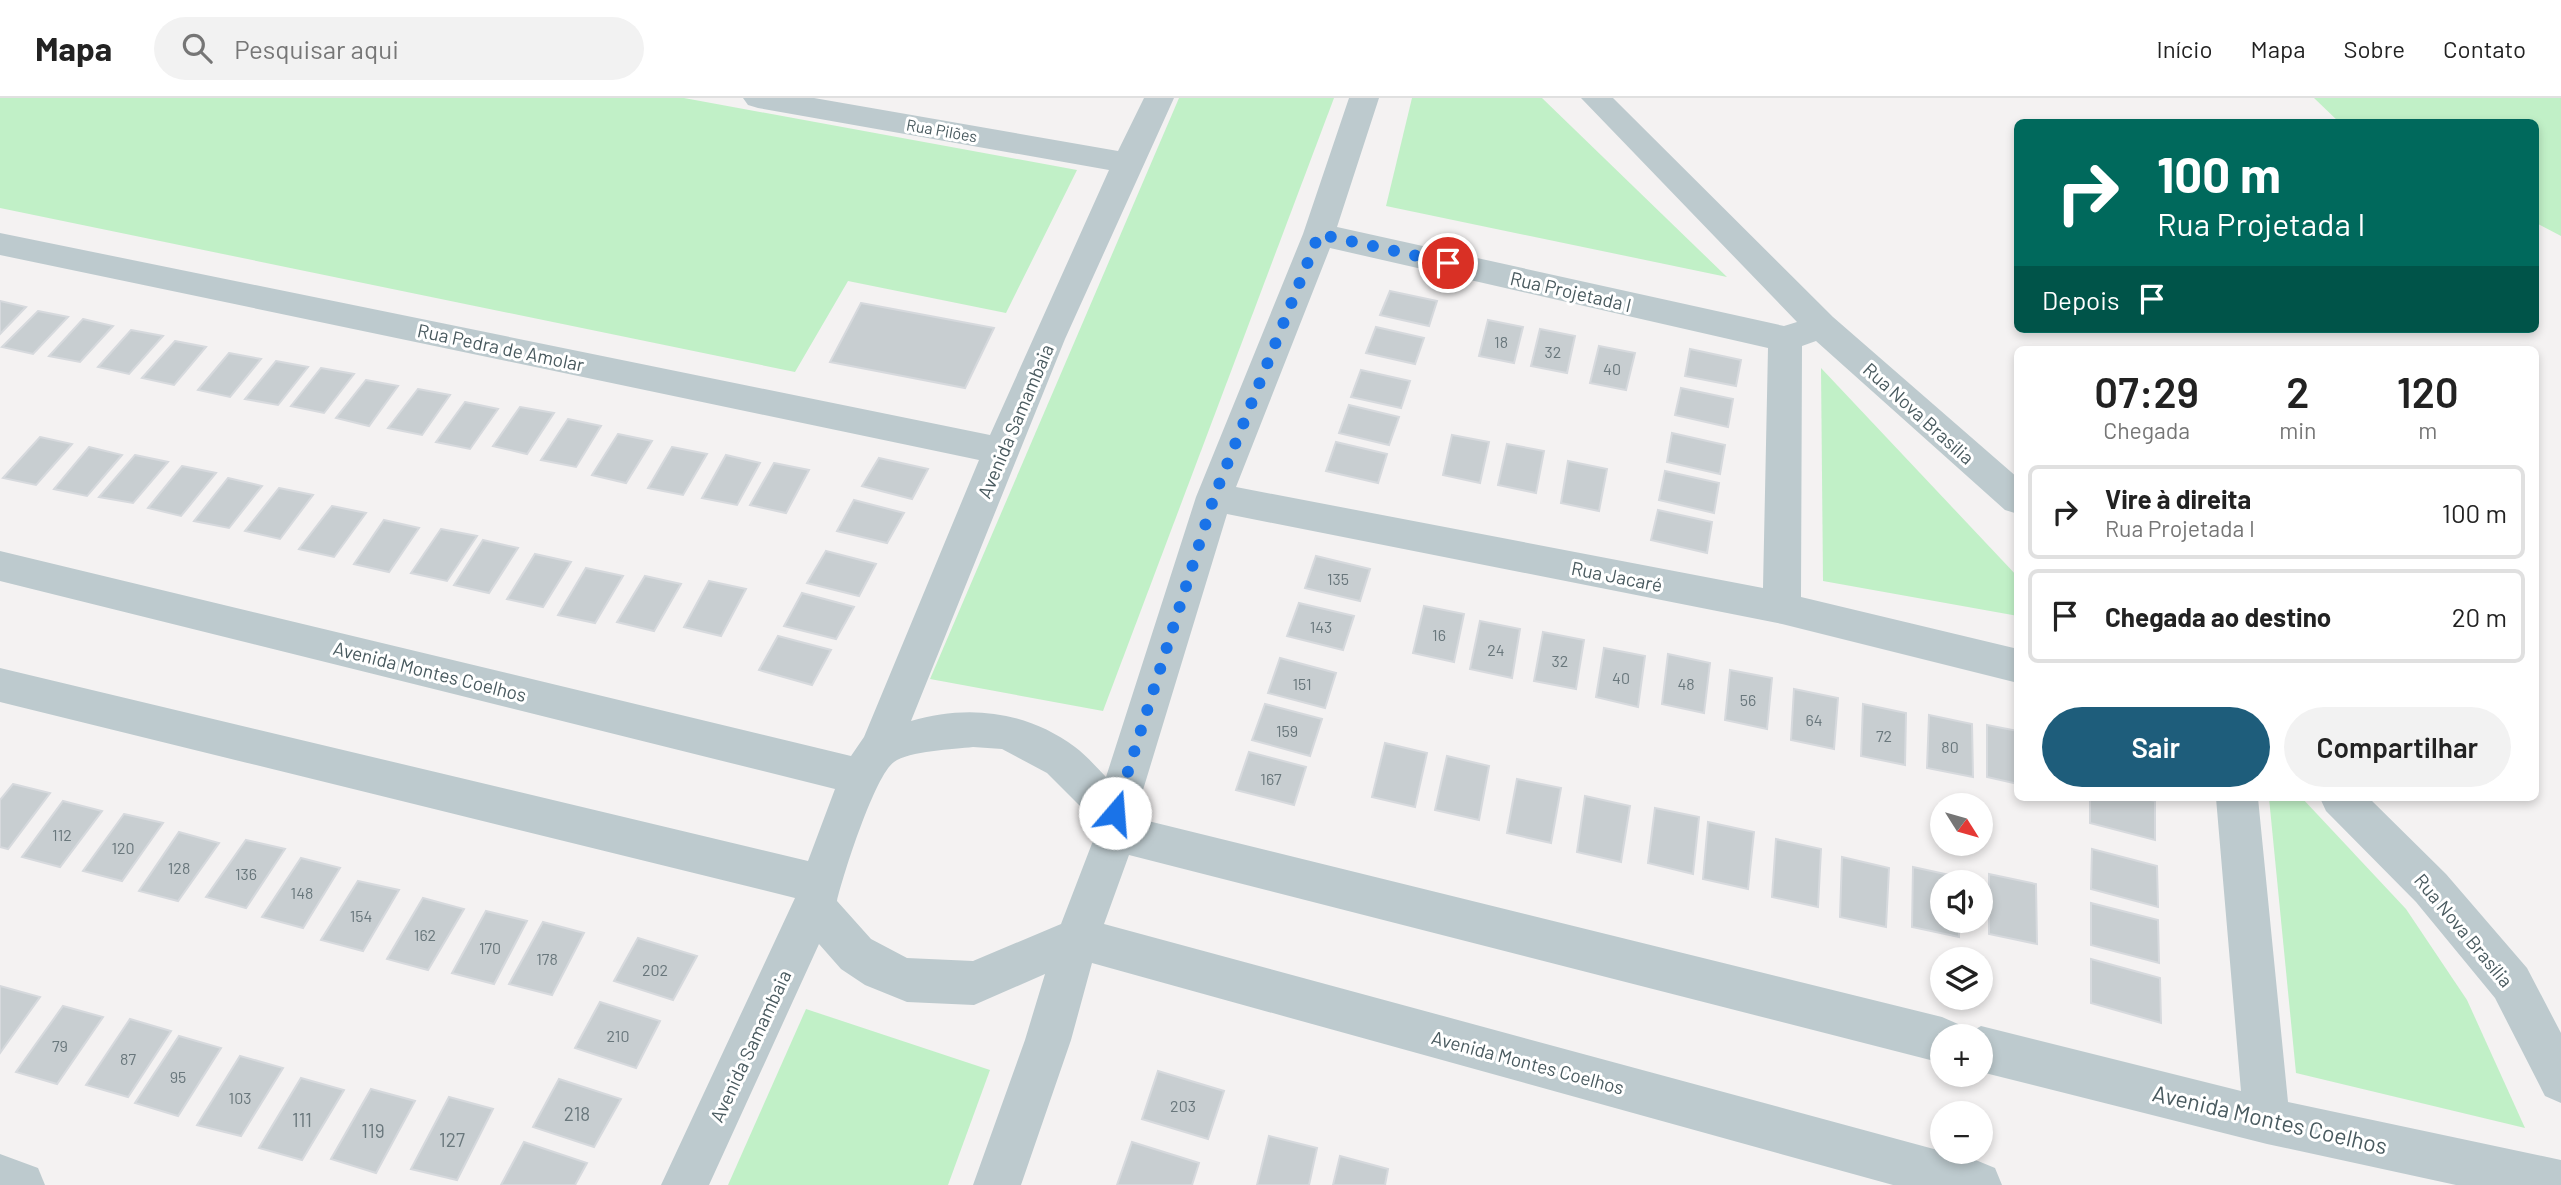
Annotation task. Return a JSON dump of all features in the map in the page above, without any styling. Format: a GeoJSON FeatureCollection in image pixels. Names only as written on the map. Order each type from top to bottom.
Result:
{"type":"FeatureCollection","features":[{"type":"Feature","properties":{"kind":"street","name":"Rua Pilões"},"geometry":{"type":"LineString","coordinates":[[758,98],[1127,163]]}},
{"type":"Feature","properties":{"kind":"street","name":"Avenida Samambaia"},"geometry":{"type":"LineString","coordinates":[[685,1185],[817,895],[1001,451],[1127,163],[1159,98]]}},
{"type":"Feature","properties":{"kind":"street"},"geometry":{"type":"LineString","coordinates":[[997,1185],[1048,1040],[1214,497],[1319,234],[1364,98]]}},
{"type":"Feature","properties":{"kind":"street","name":"Rua Nova Brasília"},"geometry":{"type":"LineString","coordinates":[[1596,98],[1821,326],[2014,496]]}},
{"type":"Feature","properties":{"kind":"street","name":"Rua Projetada I"},"geometry":{"type":"LineString","coordinates":[[1319,234],[1785,339]]}},
{"type":"Feature","properties":{"kind":"street","name":"Rua Pedra de Amolar"},"geometry":{"type":"LineString","coordinates":[[0,244],[1001,451]]}},
{"type":"Feature","properties":{"kind":"street"},"geometry":{"type":"LineString","coordinates":[[1782,608],[1785,339],[1821,326]]}},
{"type":"Feature","properties":{"kind":"street","name":"Rua Jacaré"},"geometry":{"type":"LineString","coordinates":[[1214,497],[1782,608],[2014,665]]}},
{"type":"Feature","properties":{"kind":"street","name":"Avenida Montes Coelhos"},"geometry":{"type":"LineString","coordinates":[[0,566],[870,762]]}},
{"type":"Feature","properties":{"kind":"street"},"geometry":{"type":"LineString","coordinates":[[0,685],[817,895],[856,954],[881,970],[906,980],[974,983],[1077,939]]}},
{"type":"Feature","properties":{"kind":"street"},"geometry":{"type":"LineString","coordinates":[[870,762],[927,734],[973,729],[1004,731],[1031,742],[1062,760],[1116,823],[1930,1037]]}},
{"type":"Feature","properties":{"kind":"street"},"geometry":{"type":"LineString","coordinates":[[2237,801],[2267,1121]]}},
{"type":"Feature","properties":{"kind":"street","name":"Rua Nova Brasília"},"geometry":{"type":"LineString","coordinates":[[2345,801],[2431,888],[2511,983],[2561,1080]]}},
{"type":"Feature","properties":{"kind":"street","name":"Avenida Montes Coelhos"},"geometry":{"type":"LineString","coordinates":[[1077,939],[1978,1185]]}},
{"type":"Feature","properties":{"kind":"street","name":"Avenida Montes Coelhos"},"geometry":{"type":"LineString","coordinates":[[1993,1052],[2267,1121],[2561,1184]]}},
{"type":"Feature","properties":{"kind":"street"},"geometry":{"type":"LineString","coordinates":[[0,1178],[21,1185]]}},
{"type":"Feature","properties":{"kind":"green space"},"geometry":{"type":"Polygon","coordinates":[[[0,98],[684,98],[1077,170],[1006,313],[848,281],[795,372],[0,208],[0,98]]]}},
{"type":"Feature","properties":{"kind":"green space"},"geometry":{"type":"Polygon","coordinates":[[[1179,98],[1334,98],[1103,711],[930,679],[1179,98]]]}},
{"type":"Feature","properties":{"kind":"green space"},"geometry":{"type":"Polygon","coordinates":[[[1412,98],[1542,98],[1727,277],[1386,206],[1412,98]]]}},
{"type":"Feature","properties":{"kind":"green space"},"geometry":{"type":"Polygon","coordinates":[[[2314,98],[2561,98],[2561,236],[2539,225],[2539,119],[2336,119],[2314,98]]]}},
{"type":"Feature","properties":{"kind":"green space"},"geometry":{"type":"Polygon","coordinates":[[[1821,368],[2014,573],[2014,615],[1823,581],[1821,368]]]}},
{"type":"Feature","properties":{"kind":"green space"},"geometry":{"type":"Polygon","coordinates":[[[2269,801],[2305,801],[2406,909],[2467,1000],[2525,1128],[2296,1073],[2269,801]]]}},
{"type":"Feature","properties":{"kind":"green space"},"geometry":{"type":"Polygon","coordinates":[[[806,1009],[990,1070],[948,1185],[728,1185],[806,1009]]]}},
{"type":"Feature","properties":{"kind":"building"},"geometry":{"type":"Polygon","coordinates":[[[1390,291],[1437,301],[1429,326],[1380,315],[1390,291]]]}},
{"type":"Feature","properties":{"kind":"building"},"geometry":{"type":"Polygon","coordinates":[[[0,301],[26,307],[0,334],[0,301]]]}},
{"type":"Feature","properties":{"kind":"building"},"geometry":{"type":"Polygon","coordinates":[[[861,303],[994,328],[965,388],[830,362],[861,303]]]}},
{"type":"Feature","properties":{"kind":"building"},"geometry":{"type":"Polygon","coordinates":[[[38,311],[68,317],[33,354],[2,347],[38,311]]]}},
{"type":"Feature","properties":{"kind":"building"},"geometry":{"type":"Polygon","coordinates":[[[83,319],[113,326],[80,362],[49,356],[83,319]]]}},
{"type":"Feature","properties":{"kind":"building"},"geometry":{"type":"Polygon","coordinates":[[[1488,320],[1523,327],[1514,363],[1479,356],[1488,320]]]}},
{"type":"Feature","properties":{"kind":"building"},"geometry":{"type":"Polygon","coordinates":[[[1376,327],[1424,338],[1415,364],[1366,353],[1376,327]]]}},
{"type":"Feature","properties":{"kind":"building"},"geometry":{"type":"Polygon","coordinates":[[[1540,329],[1575,336],[1567,373],[1531,366],[1540,329]]]}},
{"type":"Feature","properties":{"kind":"building"},"geometry":{"type":"Polygon","coordinates":[[[131,330],[163,336],[129,374],[98,367],[131,330]]]}},
{"type":"Feature","properties":{"kind":"building"},"geometry":{"type":"Polygon","coordinates":[[[175,341],[206,347],[174,385],[142,378],[175,341]]]}},
{"type":"Feature","properties":{"kind":"building"},"geometry":{"type":"Polygon","coordinates":[[[1599,346],[1635,353],[1626,390],[1590,383],[1599,346]]]}},
{"type":"Feature","properties":{"kind":"building"},"geometry":{"type":"Polygon","coordinates":[[[1690,349],[1741,360],[1736,386],[1685,376],[1690,349]]]}},
{"type":"Feature","properties":{"kind":"building"},"geometry":{"type":"Polygon","coordinates":[[[229,353],[261,359],[230,397],[198,390],[229,353]]]}},
{"type":"Feature","properties":{"kind":"building"},"geometry":{"type":"Polygon","coordinates":[[[276,361],[308,367],[278,405],[245,399],[276,361]]]}},
{"type":"Feature","properties":{"kind":"building"},"geometry":{"type":"Polygon","coordinates":[[[321,368],[354,374],[324,413],[291,406],[321,368]]]}},
{"type":"Feature","properties":{"kind":"building"},"geometry":{"type":"Polygon","coordinates":[[[1361,370],[1410,381],[1401,408],[1351,397],[1361,370]]]}},
{"type":"Feature","properties":{"kind":"building"},"geometry":{"type":"Polygon","coordinates":[[[366,380],[398,386],[369,426],[336,418],[366,380]]]}},
{"type":"Feature","properties":{"kind":"building"},"geometry":{"type":"Polygon","coordinates":[[[1681,388],[1733,399],[1728,427],[1675,415],[1681,388]]]}},
{"type":"Feature","properties":{"kind":"building"},"geometry":{"type":"Polygon","coordinates":[[[418,389],[450,395],[422,435],[388,428],[418,389]]]}},
{"type":"Feature","properties":{"kind":"building"},"geometry":{"type":"Polygon","coordinates":[[[465,402],[498,409],[470,449],[436,442],[465,402]]]}},
{"type":"Feature","properties":{"kind":"building"},"geometry":{"type":"Polygon","coordinates":[[[1349,405],[1399,417],[1389,445],[1339,433],[1349,405]]]}},
{"type":"Feature","properties":{"kind":"building"},"geometry":{"type":"Polygon","coordinates":[[[520,407],[554,413],[527,454],[493,446],[520,407]]]}},
{"type":"Feature","properties":{"kind":"building"},"geometry":{"type":"Polygon","coordinates":[[[568,419],[601,426],[576,467],[541,460],[568,419]]]}},
{"type":"Feature","properties":{"kind":"building"},"geometry":{"type":"Polygon","coordinates":[[[1672,433],[1725,445],[1720,474],[1667,462],[1672,433]]]}},
{"type":"Feature","properties":{"kind":"building"},"geometry":{"type":"Polygon","coordinates":[[[618,434],[652,441],[626,483],[592,475],[618,434]]]}},
{"type":"Feature","properties":{"kind":"building"},"geometry":{"type":"Polygon","coordinates":[[[1452,435],[1489,442],[1480,483],[1443,475],[1452,435]]]}},
{"type":"Feature","properties":{"kind":"building"},"geometry":{"type":"Polygon","coordinates":[[[40,437],[72,444],[36,485],[3,478],[40,437]]]}},
{"type":"Feature","properties":{"kind":"building"},"geometry":{"type":"Polygon","coordinates":[[[1336,442],[1387,454],[1378,483],[1326,471],[1336,442]]]}},
{"type":"Feature","properties":{"kind":"building"},"geometry":{"type":"Polygon","coordinates":[[[1507,444],[1544,451],[1536,493],[1498,485],[1507,444]]]}},
{"type":"Feature","properties":{"kind":"building"},"geometry":{"type":"Polygon","coordinates":[[[89,447],[122,455],[87,496],[54,489],[89,447]]]}},
{"type":"Feature","properties":{"kind":"building"},"geometry":{"type":"Polygon","coordinates":[[[672,447],[707,454],[683,495],[648,488],[672,447]]]}},
{"type":"Feature","properties":{"kind":"building"},"geometry":{"type":"Polygon","coordinates":[[[135,455],[168,462],[133,503],[99,497],[135,455]]]}},
{"type":"Feature","properties":{"kind":"building"},"geometry":{"type":"Polygon","coordinates":[[[726,455],[760,463],[737,505],[702,498],[726,455]]]}},
{"type":"Feature","properties":{"kind":"building"},"geometry":{"type":"Polygon","coordinates":[[[879,458],[928,469],[912,499],[862,486],[879,458]]]}},
{"type":"Feature","properties":{"kind":"building"},"geometry":{"type":"Polygon","coordinates":[[[1568,461],[1607,469],[1599,511],[1561,503],[1568,461]]]}},
{"type":"Feature","properties":{"kind":"building"},"geometry":{"type":"Polygon","coordinates":[[[774,463],[809,470],[786,513],[750,505],[774,463]]]}},
{"type":"Feature","properties":{"kind":"building"},"geometry":{"type":"Polygon","coordinates":[[[182,466],[216,473],[181,516],[148,508],[182,466]]]}},
{"type":"Feature","properties":{"kind":"building"},"geometry":{"type":"Polygon","coordinates":[[[1665,471],[1719,483],[1714,513],[1659,500],[1665,471]]]}},
{"type":"Feature","properties":{"kind":"building"},"geometry":{"type":"Polygon","coordinates":[[[228,478],[262,486],[229,528],[194,521],[228,478]]]}},
{"type":"Feature","properties":{"kind":"building"},"geometry":{"type":"Polygon","coordinates":[[[279,488],[313,495],[280,539],[245,531],[279,488]]]}},
{"type":"Feature","properties":{"kind":"building"},"geometry":{"type":"Polygon","coordinates":[[[854,500],[904,513],[887,543],[837,531],[854,500]]]}},
{"type":"Feature","properties":{"kind":"building"},"geometry":{"type":"Polygon","coordinates":[[[332,506],[366,513],[334,557],[299,549],[332,506]]]}},
{"type":"Feature","properties":{"kind":"building"},"geometry":{"type":"Polygon","coordinates":[[[1658,510],[1712,522],[1707,553],[1651,540],[1658,510]]]}},
{"type":"Feature","properties":{"kind":"building"},"geometry":{"type":"Polygon","coordinates":[[[384,520],[419,528],[389,572],[354,564],[384,520]]]}},
{"type":"Feature","properties":{"kind":"building"},"geometry":{"type":"Polygon","coordinates":[[[441,529],[477,536],[447,581],[411,573],[441,529]]]}},
{"type":"Feature","properties":{"kind":"building"},"geometry":{"type":"Polygon","coordinates":[[[483,540],[518,548],[489,593],[454,585],[483,540]]]}},
{"type":"Feature","properties":{"kind":"building"},"geometry":{"type":"Polygon","coordinates":[[[826,551],[876,564],[859,596],[807,583],[826,551]]]}},
{"type":"Feature","properties":{"kind":"building"},"geometry":{"type":"Polygon","coordinates":[[[535,554],[571,562],[543,607],[507,599],[535,554]]]}},
{"type":"Feature","properties":{"kind":"building"},"geometry":{"type":"Polygon","coordinates":[[[1316,556],[1370,569],[1360,601],[1305,588],[1316,556]]]}},
{"type":"Feature","properties":{"kind":"building"},"geometry":{"type":"Polygon","coordinates":[[[586,568],[623,576],[595,623],[558,615],[586,568]]]}},
{"type":"Feature","properties":{"kind":"building"},"geometry":{"type":"Polygon","coordinates":[[[645,576],[681,584],[654,631],[617,622],[645,576]]]}},
{"type":"Feature","properties":{"kind":"building"},"geometry":{"type":"Polygon","coordinates":[[[709,581],[746,589],[721,636],[684,627],[709,581]]]}},
{"type":"Feature","properties":{"kind":"building"},"geometry":{"type":"Polygon","coordinates":[[[802,593],[854,607],[836,639],[784,626],[802,593]]]}},
{"type":"Feature","properties":{"kind":"building"},"geometry":{"type":"Polygon","coordinates":[[[1299,603],[1354,616],[1343,650],[1287,636],[1299,603]]]}},
{"type":"Feature","properties":{"kind":"building"},"geometry":{"type":"Polygon","coordinates":[[[1424,606],[1464,614],[1454,662],[1413,653],[1424,606]]]}},
{"type":"Feature","properties":{"kind":"building"},"geometry":{"type":"Polygon","coordinates":[[[1480,621],[1520,629],[1512,678],[1470,669],[1480,621]]]}},
{"type":"Feature","properties":{"kind":"building"},"geometry":{"type":"Polygon","coordinates":[[[1543,632],[1584,640],[1576,689],[1534,681],[1543,632]]]}},
{"type":"Feature","properties":{"kind":"building"},"geometry":{"type":"Polygon","coordinates":[[[778,636],[831,650],[812,685],[759,670],[778,636]]]}},
{"type":"Feature","properties":{"kind":"building"},"geometry":{"type":"Polygon","coordinates":[[[1604,648],[1645,656],[1638,707],[1596,697],[1604,648]]]}},
{"type":"Feature","properties":{"kind":"building"},"geometry":{"type":"Polygon","coordinates":[[[1668,654],[1710,663],[1704,713],[1662,704],[1668,654]]]}},
{"type":"Feature","properties":{"kind":"building"},"geometry":{"type":"Polygon","coordinates":[[[1280,658],[1336,673],[1325,708],[1268,693],[1280,658]]]}},
{"type":"Feature","properties":{"kind":"building"},"geometry":{"type":"Polygon","coordinates":[[[1730,670],[1772,678],[1767,729],[1725,720],[1730,670]]]}},
{"type":"Feature","properties":{"kind":"building"},"geometry":{"type":"Polygon","coordinates":[[[1794,689],[1838,698],[1834,749],[1791,740],[1794,689]]]}},
{"type":"Feature","properties":{"kind":"building"},"geometry":{"type":"Polygon","coordinates":[[[1265,704],[1322,719],[1310,756],[1252,740],[1265,704]]]}},
{"type":"Feature","properties":{"kind":"building"},"geometry":{"type":"Polygon","coordinates":[[[1863,704],[1906,713],[1905,765],[1861,756],[1863,704]]]}},
{"type":"Feature","properties":{"kind":"building"},"geometry":{"type":"Polygon","coordinates":[[[1929,715],[1972,724],[1973,777],[1927,768],[1929,715]]]}},
{"type":"Feature","properties":{"kind":"building"},"geometry":{"type":"Polygon","coordinates":[[[1987,725],[2014,730],[2014,783],[1987,777],[1987,725]]]}},
{"type":"Feature","properties":{"kind":"building"},"geometry":{"type":"Polygon","coordinates":[[[1385,743],[1427,753],[1415,807],[1372,797],[1385,743]]]}},
{"type":"Feature","properties":{"kind":"building"},"geometry":{"type":"Polygon","coordinates":[[[1249,752],[1306,767],[1294,805],[1236,790],[1249,752]]]}},
{"type":"Feature","properties":{"kind":"building"},"geometry":{"type":"Polygon","coordinates":[[[1447,756],[1489,766],[1479,820],[1435,810],[1447,756]]]}},
{"type":"Feature","properties":{"kind":"building"},"geometry":{"type":"Polygon","coordinates":[[[1517,779],[1561,788],[1551,843],[1507,833],[1517,779]]]}},
{"type":"Feature","properties":{"kind":"building"},"geometry":{"type":"Polygon","coordinates":[[[13,784],[50,793],[8,849],[0,847],[0,800],[13,784]]]}},
{"type":"Feature","properties":{"kind":"building"},"geometry":{"type":"Polygon","coordinates":[[[1585,796],[1630,806],[1621,862],[1577,852],[1585,796]]]}},
{"type":"Feature","properties":{"kind":"building"},"geometry":{"type":"Polygon","coordinates":[[[63,801],[102,811],[60,867],[22,857],[63,801]]]}},
{"type":"Feature","properties":{"kind":"building"},"geometry":{"type":"Polygon","coordinates":[[[2090,801],[2155,801],[2155,840],[2090,823],[2090,801]]]}},
{"type":"Feature","properties":{"kind":"building"},"geometry":{"type":"Polygon","coordinates":[[[1655,808],[1699,817],[1693,874],[1648,863],[1655,808]]]}},
{"type":"Feature","properties":{"kind":"building"},"geometry":{"type":"Polygon","coordinates":[[[124,814],[163,823],[122,881],[83,871],[124,814]]]}},
{"type":"Feature","properties":{"kind":"building"},"geometry":{"type":"Polygon","coordinates":[[[1708,822],[1754,832],[1748,889],[1703,879],[1708,822]]]}},
{"type":"Feature","properties":{"kind":"building"},"geometry":{"type":"Polygon","coordinates":[[[179,832],[219,843],[178,901],[139,891],[179,832]]]}},
{"type":"Feature","properties":{"kind":"building"},"geometry":{"type":"Polygon","coordinates":[[[1776,839],[1821,849],[1818,907],[1772,897],[1776,839]]]}},
{"type":"Feature","properties":{"kind":"building"},"geometry":{"type":"Polygon","coordinates":[[[246,840],[285,849],[246,908],[206,897],[246,840]]]}},
{"type":"Feature","properties":{"kind":"building"},"geometry":{"type":"Polygon","coordinates":[[[2092,849],[2157,866],[2158,907],[2091,889],[2092,849]]]}},
{"type":"Feature","properties":{"kind":"building"},"geometry":{"type":"Polygon","coordinates":[[[1842,857],[1889,868],[1886,927],[1840,917],[1842,857]]]}},
{"type":"Feature","properties":{"kind":"building"},"geometry":{"type":"Polygon","coordinates":[[[301,858],[340,868],[303,928],[262,917],[301,858]]]}},
{"type":"Feature","properties":{"kind":"building"},"geometry":{"type":"Polygon","coordinates":[[[1913,867],[1930,871],[1930,931],[1912,927],[1913,867]]]}},
{"type":"Feature","properties":{"kind":"building"},"geometry":{"type":"Polygon","coordinates":[[[1993,875],[2036,884],[2037,944],[1989,934],[1993,933],[1993,875]]]}},
{"type":"Feature","properties":{"kind":"building"},"geometry":{"type":"Polygon","coordinates":[[[358,881],[399,890],[363,951],[321,940],[358,881]]]}},
{"type":"Feature","properties":{"kind":"building"},"geometry":{"type":"Polygon","coordinates":[[[423,898],[464,909],[428,970],[387,959],[423,898]]]}},
{"type":"Feature","properties":{"kind":"building"},"geometry":{"type":"Polygon","coordinates":[[[2091,903],[2158,920],[2159,963],[2091,945],[2091,903]]]}},
{"type":"Feature","properties":{"kind":"building"},"geometry":{"type":"Polygon","coordinates":[[[486,911],[527,921],[494,984],[452,973],[486,911]]]}},
{"type":"Feature","properties":{"kind":"building"},"geometry":{"type":"Polygon","coordinates":[[[543,922],[584,933],[552,995],[509,984],[543,922]]]}},
{"type":"Feature","properties":{"kind":"building"},"geometry":{"type":"Polygon","coordinates":[[[1940,933],[1959,933],[1959,937],[1940,933]]]}},
{"type":"Feature","properties":{"kind":"building"},"geometry":{"type":"Polygon","coordinates":[[[638,938],[697,956],[673,1000],[614,981],[638,938]]]}},
{"type":"Feature","properties":{"kind":"building"},"geometry":{"type":"Polygon","coordinates":[[[2091,959],[2160,978],[2161,1023],[2091,1003],[2091,959]]]}},
{"type":"Feature","properties":{"kind":"building"},"geometry":{"type":"Polygon","coordinates":[[[0,986],[40,997],[0,1053],[0,986]]]}},
{"type":"Feature","properties":{"kind":"building"},"geometry":{"type":"Polygon","coordinates":[[[600,1002],[660,1021],[636,1068],[575,1048],[600,1002]]]}},
{"type":"Feature","properties":{"kind":"building"},"geometry":{"type":"Polygon","coordinates":[[[63,1006],[103,1017],[57,1084],[16,1072],[63,1006]]]}},
{"type":"Feature","properties":{"kind":"building"},"geometry":{"type":"Polygon","coordinates":[[[130,1019],[171,1031],[128,1097],[86,1085],[130,1019]]]}},
{"type":"Feature","properties":{"kind":"building"},"geometry":{"type":"Polygon","coordinates":[[[179,1036],[221,1048],[178,1116],[135,1103],[179,1036]]]}},
{"type":"Feature","properties":{"kind":"building"},"geometry":{"type":"Polygon","coordinates":[[[240,1056],[283,1068],[241,1136],[197,1125],[240,1056]]]}},
{"type":"Feature","properties":{"kind":"building"},"geometry":{"type":"Polygon","coordinates":[[[1158,1071],[1224,1091],[1208,1139],[1142,1119],[1158,1071]]]}},
{"type":"Feature","properties":{"kind":"building"},"geometry":{"type":"Polygon","coordinates":[[[301,1078],[344,1090],[302,1160],[259,1148],[301,1078]]]}},
{"type":"Feature","properties":{"kind":"building"},"geometry":{"type":"Polygon","coordinates":[[[559,1079],[621,1099],[594,1147],[533,1127],[559,1079]]]}},
{"type":"Feature","properties":{"kind":"building"},"geometry":{"type":"Polygon","coordinates":[[[371,1089],[415,1101],[376,1173],[331,1159],[371,1089]]]}},
{"type":"Feature","properties":{"kind":"building"},"geometry":{"type":"Polygon","coordinates":[[[449,1097],[493,1109],[457,1180],[411,1169],[449,1097]]]}},
{"type":"Feature","properties":{"kind":"building"},"geometry":{"type":"Polygon","coordinates":[[[1269,1136],[1317,1148],[1309,1185],[1257,1185],[1269,1136]]]}},
{"type":"Feature","properties":{"kind":"building"},"geometry":{"type":"Polygon","coordinates":[[[524,1142],[587,1163],[575,1185],[501,1185],[524,1142]]]}},
{"type":"Feature","properties":{"kind":"building"},"geometry":{"type":"Polygon","coordinates":[[[1132,1142],[1199,1163],[1192,1185],[1117,1185],[1132,1142]]]}},
{"type":"Feature","properties":{"kind":"building"},"geometry":{"type":"Polygon","coordinates":[[[1340,1156],[1388,1169],[1385,1185],[1333,1185],[1340,1156]]]}},
{"type":"Feature","properties":{"kind":"route"},"geometry":{"type":"LineString","coordinates":[[1115,813],[1214,497],[1319,234],[1448,263]]}}]}
